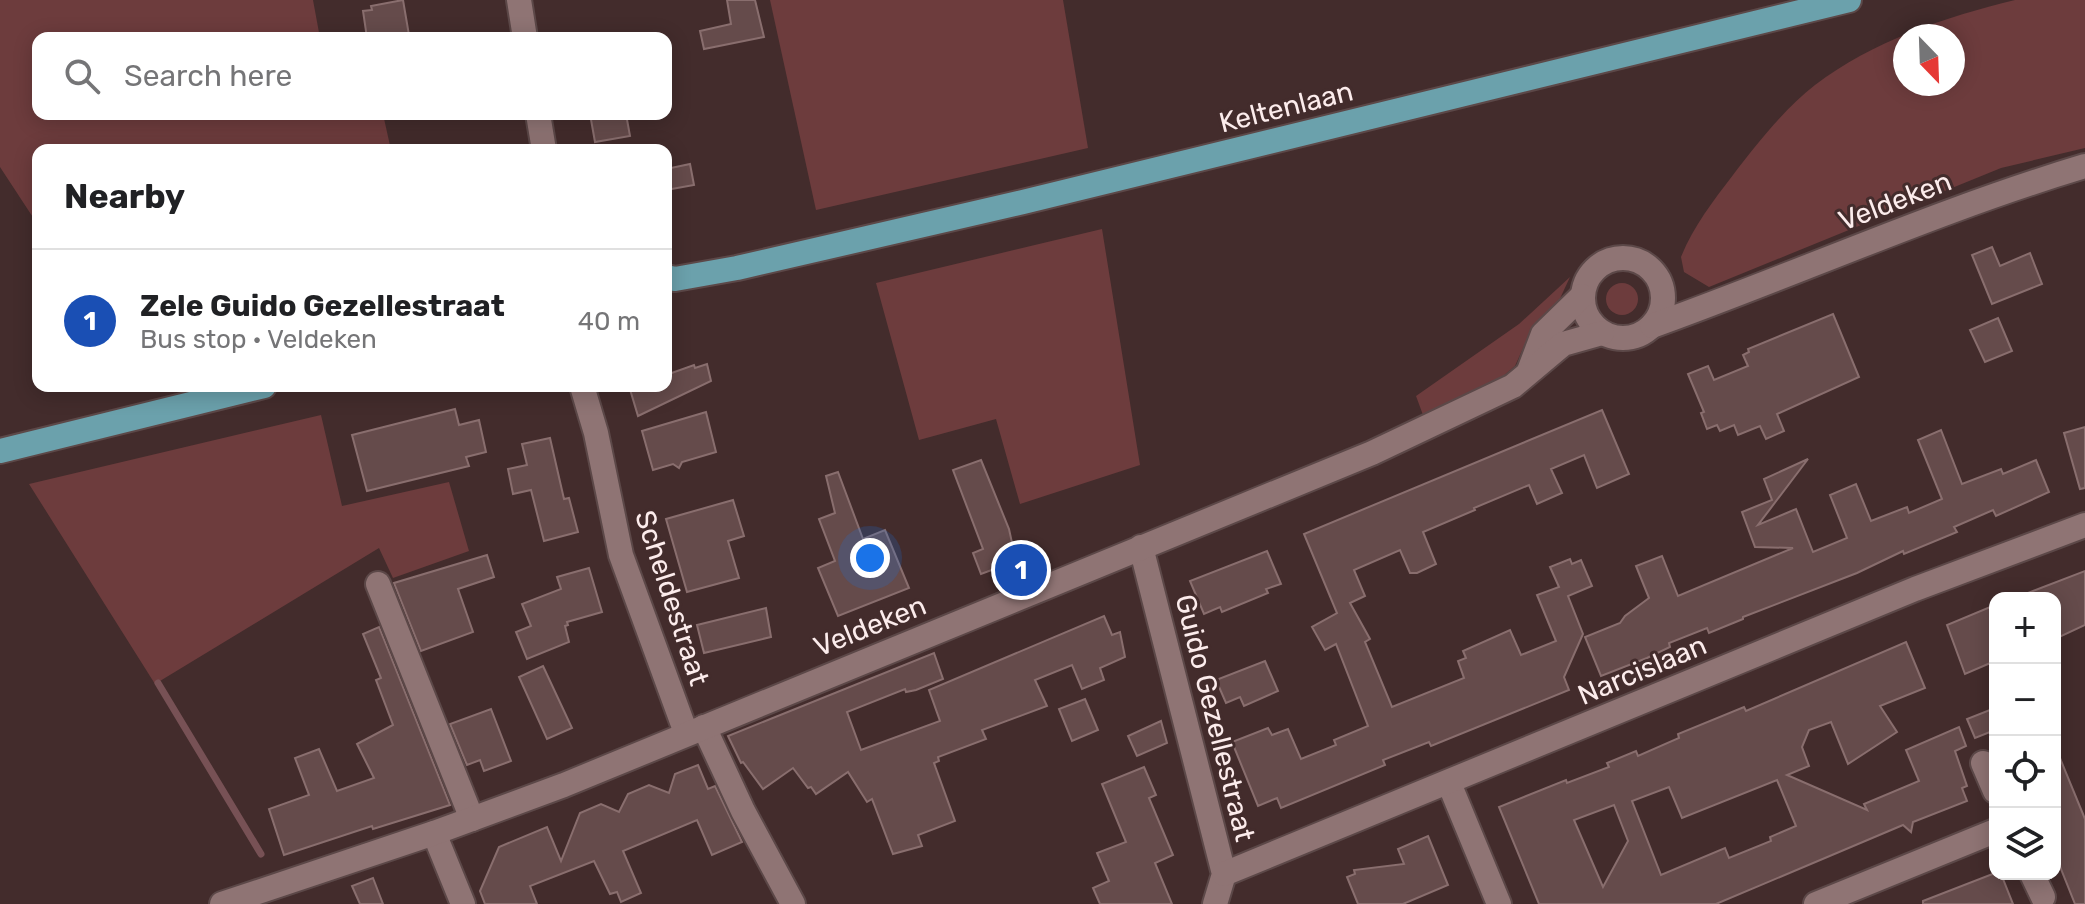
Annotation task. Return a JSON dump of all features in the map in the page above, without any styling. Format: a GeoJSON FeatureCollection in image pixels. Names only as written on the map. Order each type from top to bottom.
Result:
{"type":"FeatureCollection","features":[{"type":"Feature","properties":{"kind":"main road","name":"Keltenlaan"},"geometry":{"type":"LineString","coordinates":[[672,278],[737,268],[1023,202],[1849,0]]}},
{"type":"Feature","properties":{"kind":"main road","name":"Keltenlaan"},"geometry":{"type":"LineString","coordinates":[[672,293],[737,268]]}},
{"type":"Feature","properties":{"kind":"main road"},"geometry":{"type":"LineString","coordinates":[[0,451],[240,392]]}},
{"type":"Feature","properties":{"kind":"street"},"geometry":{"type":"LineString","coordinates":[[519,0],[524,32]]}},
{"type":"Feature","properties":{"kind":"street"},"geometry":{"type":"LineString","coordinates":[[539,120],[543,144]]}},
{"type":"Feature","properties":{"kind":"street","name":"Veldeken"},"geometry":{"type":"LineString","coordinates":[[222,904],[434,833],[564,785],[1372,453],[1513,386],[1563,344],[1602,333],[1617,338],[1633,337],[1652,326],[2011,188],[2085,166]]}},
{"type":"Feature","properties":{"kind":"street"},"geometry":{"type":"LineString","coordinates":[[1528,374],[1543,334],[1582,296],[1592,271],[1613,259],[1637,260],[1651,269],[1661,284],[1662,310],[1652,326]]}},
{"type":"Feature","properties":{"kind":"street","name":"Veldeken"},"geometry":{"type":"LineString","coordinates":[[1663,294],[1730,298]]}},
{"type":"Feature","properties":{"kind":"street"},"geometry":{"type":"LineString","coordinates":[[1582,296],[1589,320],[1602,333]]}},
{"type":"Feature","properties":{"kind":"street","name":"Scheldestraat"},"geometry":{"type":"LineString","coordinates":[[584,392],[596,433],[621,555],[695,730],[793,904]]}},
{"type":"Feature","properties":{"kind":"street","name":"Scheldestraat"},"geometry":{"type":"LineString","coordinates":[[594,392],[596,433]]}},
{"type":"Feature","properties":{"kind":"street","name":"Narcislaan"},"geometry":{"type":"LineString","coordinates":[[1224,874],[1915,589],[2085,525]]}},
{"type":"Feature","properties":{"kind":"street","name":"Guido Gezellestraat"},"geometry":{"type":"LineString","coordinates":[[1141,547],[1224,874],[1215,904]]}},
{"type":"Feature","properties":{"kind":"street"},"geometry":{"type":"LineString","coordinates":[[378,584],[472,819]]}},
{"type":"Feature","properties":{"kind":"street"},"geometry":{"type":"LineString","coordinates":[[1983,763],[1989,777]]}},
{"type":"Feature","properties":{"kind":"street"},"geometry":{"type":"LineString","coordinates":[[1449,783],[1499,904]]}},
{"type":"Feature","properties":{"kind":"street"},"geometry":{"type":"LineString","coordinates":[[434,833],[463,904]]}},
{"type":"Feature","properties":{"kind":"street"},"geometry":{"type":"LineString","coordinates":[[1816,904],[1989,833]]}},
{"type":"Feature","properties":{"kind":"street"},"geometry":{"type":"LineString","coordinates":[[2035,880],[2043,897]]}},
{"type":"Feature","properties":{"kind":"shaded area"},"geometry":{"type":"Polygon","coordinates":[[[0,0],[313,0],[319,32],[32,32],[32,120],[384,120],[390,144],[32,144],[32,216],[0,167],[0,0]]]}},
{"type":"Feature","properties":{"kind":"shaded area"},"geometry":{"type":"Polygon","coordinates":[[[770,0],[1063,0],[1088,148],[816,210],[770,0]]]}},
{"type":"Feature","properties":{"kind":"shaded area"},"geometry":{"type":"Polygon","coordinates":[[[2015,0],[2085,0],[2085,148],[2001,168],[1709,287],[1684,272],[1681,257],[1704,214],[1782,116],[1804,94],[1837,69],[1893,39],[1893,96],[1965,96],[1965,24],[1933,24],[2015,0]]]}},
{"type":"Feature","properties":{"kind":"shaded area"},"geometry":{"type":"Polygon","coordinates":[[[1102,229],[1140,465],[1020,504],[996,419],[919,440],[876,283],[1102,229]]]}},
{"type":"Feature","properties":{"kind":"shaded area"},"geometry":{"type":"Polygon","coordinates":[[[1570,277],[1557,305],[1530,333],[1515,366],[1476,392],[1423,415],[1416,396],[1519,324],[1570,277]]]}},
{"type":"Feature","properties":{"kind":"shaded area"},"geometry":{"type":"Polygon","coordinates":[[[1622,283],[1634,287],[1638,299],[1634,311],[1622,315],[1610,311],[1606,299],[1610,287],[1622,283]]]}},
{"type":"Feature","properties":{"kind":"shaded area"},"geometry":{"type":"Polygon","coordinates":[[[321,415],[342,506],[449,482],[469,551],[393,578],[379,548],[155,684],[29,484],[321,415]]]}},
{"type":"Feature","properties":{"kind":"building"},"geometry":{"type":"Polygon","coordinates":[[[403,0],[408,32],[366,32],[363,11],[372,10],[371,6],[403,0]]]}},
{"type":"Feature","properties":{"kind":"building"},"geometry":{"type":"Polygon","coordinates":[[[727,0],[755,0],[764,37],[704,49],[700,31],[731,24],[727,0]]]}},
{"type":"Feature","properties":{"kind":"building"},"geometry":{"type":"Polygon","coordinates":[[[591,120],[627,120],[630,136],[595,142],[591,120]]]}},
{"type":"Feature","properties":{"kind":"building"},"geometry":{"type":"Polygon","coordinates":[[[690,164],[694,185],[672,189],[672,168],[690,164]]]}},
{"type":"Feature","properties":{"kind":"building"},"geometry":{"type":"Polygon","coordinates":[[[1992,247],[2000,266],[2030,253],[2042,284],[1992,304],[1972,255],[1992,247]]]}},
{"type":"Feature","properties":{"kind":"building"},"geometry":{"type":"Polygon","coordinates":[[[1833,314],[1859,377],[1777,414],[1784,431],[1766,439],[1760,426],[1738,435],[1734,425],[1720,431],[1717,425],[1707,429],[1701,413],[1704,412],[1688,374],[1708,366],[1714,380],[1748,366],[1743,355],[1749,352],[1748,349],[1833,314]]]}},
{"type":"Feature","properties":{"kind":"building"},"geometry":{"type":"Polygon","coordinates":[[[1998,318],[2012,351],[1985,362],[1970,330],[1998,318]]]}},
{"type":"Feature","properties":{"kind":"building"},"geometry":{"type":"Polygon","coordinates":[[[707,364],[711,381],[638,416],[631,392],[672,392],[672,373],[694,365],[695,368],[707,364]]]}},
{"type":"Feature","properties":{"kind":"building"},"geometry":{"type":"Polygon","coordinates":[[[455,409],[459,425],[479,420],[486,452],[466,457],[469,466],[367,491],[352,435],[455,409]]]}},
{"type":"Feature","properties":{"kind":"building"},"geometry":{"type":"Polygon","coordinates":[[[1602,410],[1629,474],[1597,488],[1584,455],[1551,469],[1562,493],[1537,504],[1529,485],[1423,532],[1436,564],[1410,573],[1400,550],[1354,570],[1365,596],[1350,603],[1370,639],[1365,642],[1392,707],[1464,678],[1458,661],[1466,658],[1463,651],[1510,630],[1521,655],[1556,641],[1537,595],[1559,587],[1550,567],[1570,559],[1572,564],[1581,560],[1592,586],[1568,596],[1583,634],[1564,677],[1569,690],[1431,746],[1429,742],[1383,760],[1385,765],[1281,808],[1277,798],[1258,806],[1232,742],[1268,728],[1272,735],[1288,729],[1301,759],[1336,745],[1334,740],[1368,726],[1336,644],[1325,650],[1312,627],[1337,613],[1304,534],[1602,410]]]}},
{"type":"Feature","properties":{"kind":"building"},"geometry":{"type":"Polygon","coordinates":[[[706,412],[716,452],[682,462],[679,468],[673,464],[653,470],[642,431],[706,412]]]}},
{"type":"Feature","properties":{"kind":"building"},"geometry":{"type":"Polygon","coordinates":[[[2085,427],[2085,488],[2080,489],[2064,433],[2085,427]]]}},
{"type":"Feature","properties":{"kind":"building"},"geometry":{"type":"Polygon","coordinates":[[[1941,430],[1962,484],[2001,469],[2003,474],[2036,460],[2049,492],[1996,516],[1993,510],[1954,527],[1957,532],[1904,554],[1903,551],[1709,633],[1707,628],[1669,643],[1670,647],[1601,676],[1585,637],[1620,623],[1649,598],[1636,566],[1662,556],[1678,596],[1793,548],[1755,547],[1742,512],[1772,500],[1764,479],[1808,459],[1758,525],[1796,509],[1813,552],[1847,538],[1830,495],[1856,484],[1871,521],[1907,507],[1909,513],[1942,499],[1918,440],[1941,430]]]}},
{"type":"Feature","properties":{"kind":"building"},"geometry":{"type":"Polygon","coordinates":[[[550,438],[564,499],[569,498],[578,532],[544,541],[531,490],[513,494],[508,469],[527,465],[522,444],[550,438]]]}},
{"type":"Feature","properties":{"kind":"building"},"geometry":{"type":"Polygon","coordinates":[[[981,460],[1009,529],[1016,561],[981,574],[973,553],[983,549],[953,470],[981,460]]]}},
{"type":"Feature","properties":{"kind":"building"},"geometry":{"type":"Polygon","coordinates":[[[838,472],[863,539],[885,530],[909,588],[838,616],[818,568],[835,561],[819,519],[835,513],[826,476],[838,472]]]}},
{"type":"Feature","properties":{"kind":"building"},"geometry":{"type":"Polygon","coordinates":[[[733,500],[744,536],[728,541],[739,578],[687,592],[666,519],[733,500]]]}},
{"type":"Feature","properties":{"kind":"building"},"geometry":{"type":"Polygon","coordinates":[[[1267,551],[1281,584],[1266,589],[1268,593],[1222,612],[1220,607],[1204,614],[1190,581],[1267,551]]]}},
{"type":"Feature","properties":{"kind":"building"},"geometry":{"type":"Polygon","coordinates":[[[487,555],[494,577],[458,589],[473,632],[421,651],[394,583],[487,555]]]}},
{"type":"Feature","properties":{"kind":"building"},"geometry":{"type":"Polygon","coordinates":[[[589,568],[602,612],[567,622],[569,642],[527,659],[516,632],[531,626],[522,604],[561,589],[557,577],[589,568]]]}},
{"type":"Feature","properties":{"kind":"building"},"geometry":{"type":"Polygon","coordinates":[[[2085,571],[2085,625],[2061,636],[2061,592],[2031,592],[2085,571]]]}},
{"type":"Feature","properties":{"kind":"building"},"geometry":{"type":"Polygon","coordinates":[[[766,608],[771,637],[704,653],[697,625],[766,608]]]}},
{"type":"Feature","properties":{"kind":"building"},"geometry":{"type":"Polygon","coordinates":[[[1989,608],[1989,664],[1965,674],[1947,625],[1989,608]]]}},
{"type":"Feature","properties":{"kind":"building"},"geometry":{"type":"Polygon","coordinates":[[[1104,616],[1112,635],[1120,632],[1125,657],[1100,668],[1104,680],[1082,689],[1072,665],[1035,680],[1047,706],[982,730],[986,739],[938,757],[939,761],[934,763],[955,821],[918,835],[922,846],[893,854],[872,799],[867,802],[848,772],[816,794],[793,768],[763,789],[741,763],[728,736],[934,653],[943,679],[916,690],[906,692],[905,689],[847,712],[861,750],[940,721],[929,690],[1104,616]]]}},
{"type":"Feature","properties":{"kind":"building"},"geometry":{"type":"Polygon","coordinates":[[[379,627],[450,805],[284,855],[269,809],[309,795],[295,758],[319,749],[337,791],[374,778],[357,744],[393,725],[376,680],[381,678],[363,634],[379,627]]]}},
{"type":"Feature","properties":{"kind":"building"},"geometry":{"type":"Polygon","coordinates":[[[1906,642],[1925,688],[1880,706],[1897,732],[1848,764],[1831,722],[1809,730],[1802,747],[1809,766],[1787,775],[1867,810],[1864,804],[1919,781],[1906,750],[1959,727],[1966,746],[1955,751],[1967,786],[1962,788],[1967,801],[1913,822],[1911,832],[1903,825],[1716,904],[1539,904],[1499,807],[1566,780],[1567,783],[1609,767],[1607,763],[1636,751],[1638,756],[1679,738],[1678,734],[1744,707],[1746,711],[1906,642]],[[1777,780],[1682,818],[1669,787],[1632,801],[1661,875],[1725,848],[1729,858],[1771,841],[1770,837],[1796,826],[1777,780]],[[1614,805],[1574,820],[1603,887],[1628,841],[1614,805]]]}},
{"type":"Feature","properties":{"kind":"building"},"geometry":{"type":"Polygon","coordinates":[[[1265,661],[1278,691],[1244,706],[1240,697],[1226,703],[1216,680],[1265,661]]]}},
{"type":"Feature","properties":{"kind":"building"},"geometry":{"type":"Polygon","coordinates":[[[543,666],[572,728],[547,739],[519,677],[543,666]]]}},
{"type":"Feature","properties":{"kind":"building"},"geometry":{"type":"Polygon","coordinates":[[[1085,699],[1098,730],[1072,741],[1059,709],[1085,699]]]}},
{"type":"Feature","properties":{"kind":"building"},"geometry":{"type":"Polygon","coordinates":[[[491,709],[511,761],[484,771],[480,760],[467,765],[450,724],[491,709]]]}},
{"type":"Feature","properties":{"kind":"building"},"geometry":{"type":"Polygon","coordinates":[[[1989,710],[1989,732],[1975,738],[1967,719],[1989,710]]]}},
{"type":"Feature","properties":{"kind":"building"},"geometry":{"type":"Polygon","coordinates":[[[1161,721],[1167,743],[1137,756],[1128,736],[1161,721]]]}},
{"type":"Feature","properties":{"kind":"building"},"geometry":{"type":"Polygon","coordinates":[[[2061,761],[2085,819],[2085,904],[2075,904],[2061,869],[2061,761]]]}},
{"type":"Feature","properties":{"kind":"building"},"geometry":{"type":"Polygon","coordinates":[[[698,765],[708,789],[715,786],[742,842],[712,855],[697,820],[623,851],[641,893],[621,902],[617,892],[610,894],[594,861],[530,886],[537,904],[485,904],[480,891],[499,847],[547,827],[561,861],[580,813],[601,804],[619,812],[628,794],[649,785],[669,793],[675,774],[698,765]]]}},
{"type":"Feature","properties":{"kind":"building"},"geometry":{"type":"Polygon","coordinates":[[[1144,767],[1156,795],[1149,798],[1173,855],[1155,863],[1172,904],[1100,904],[1093,888],[1109,881],[1097,853],[1126,842],[1102,784],[1144,767]]]}},
{"type":"Feature","properties":{"kind":"building"},"geometry":{"type":"Polygon","coordinates":[[[1428,836],[1448,885],[1403,904],[1358,904],[1347,877],[1355,874],[1354,870],[1404,864],[1398,849],[1428,836]]]}},
{"type":"Feature","properties":{"kind":"building"},"geometry":{"type":"Polygon","coordinates":[[[1989,875],[1989,880],[2003,880],[2013,904],[1923,904],[1923,901],[1989,875]]]}},
{"type":"Feature","properties":{"kind":"building"},"geometry":{"type":"Polygon","coordinates":[[[373,878],[383,904],[360,904],[352,886],[373,878]]]}},
{"type":"Feature","properties":{"kind":"waterway"},"geometry":{"type":"LineString","coordinates":[[158,683],[261,854]]}},
{"type":"Feature","properties":{"kind":"place","name":"Zele Guido Gezellestraat"},"geometry":{"type":"Point","coordinates":[1021,570]}}]}
